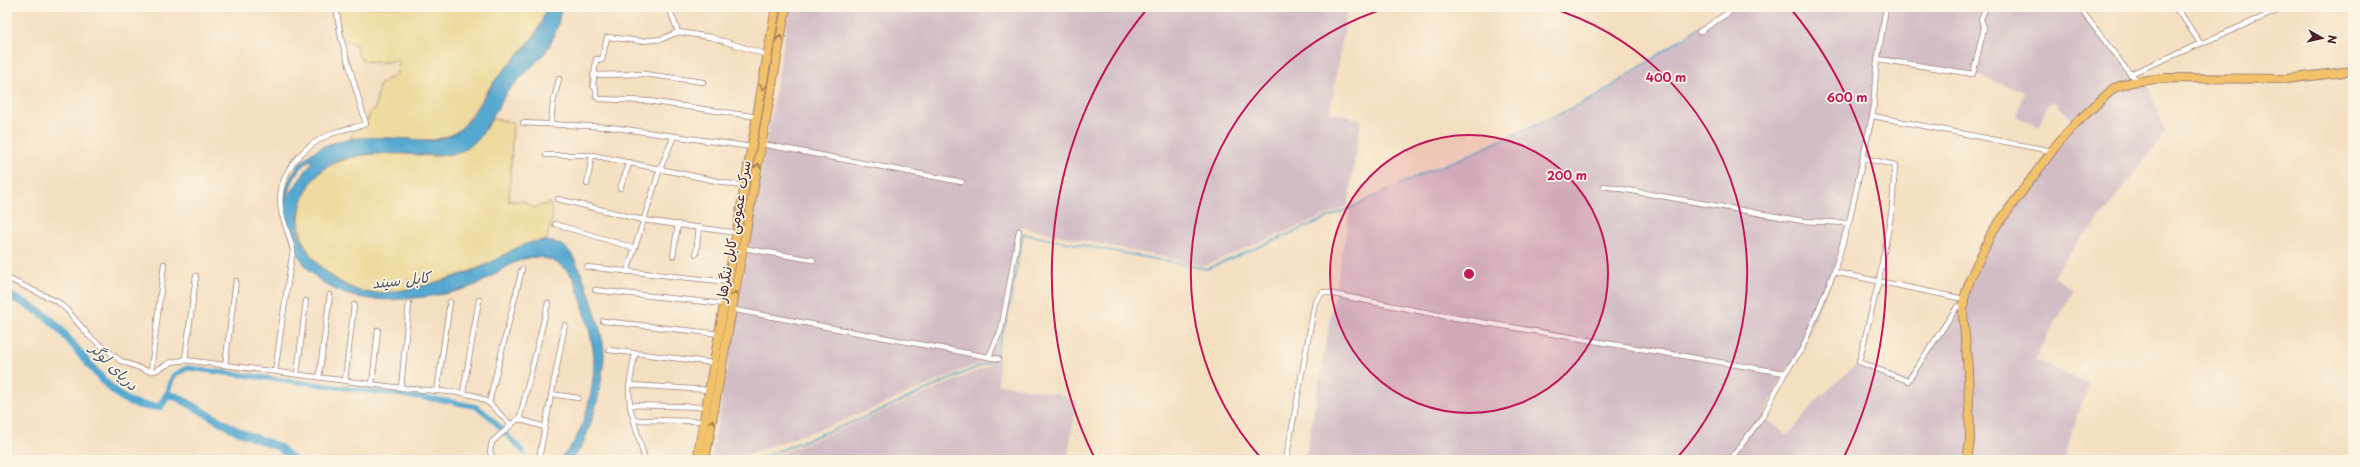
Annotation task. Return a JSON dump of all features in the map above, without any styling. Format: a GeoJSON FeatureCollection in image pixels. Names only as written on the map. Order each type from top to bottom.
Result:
{"type":"FeatureCollection","features":[{"type":"Feature","properties":{"kind":"highway","name":"سرک عمومی کابل ننگرهار"},"geometry":{"type":"LineString","coordinates":[[705,460],[727,307],[729,282],[776,7]]}},
{"type":"Feature","properties":{"kind":"highway","name":"سرک عمومی کابل ننگرهار"},"geometry":{"type":"LineString","coordinates":[[697,460],[720,334],[743,248],[786,7]]}},
{"type":"Feature","properties":{"kind":"highway"},"geometry":{"type":"LineString","coordinates":[[1967,460],[1970,440],[1964,302],[1971,277],[1992,232],[2052,151],[2076,123],[2114,88],[2140,81],[2164,78],[2286,79],[2353,71]]}},
{"type":"Feature","properties":{"kind":"street"},"geometry":{"type":"LineString","coordinates":[[275,372],[293,250],[281,211],[280,198],[282,181],[291,164],[310,146],[339,131],[366,124],[341,38],[336,7]]}},
{"type":"Feature","properties":{"kind":"street"},"geometry":{"type":"LineString","coordinates":[[669,7],[678,32]]}},
{"type":"Feature","properties":{"kind":"street"},"geometry":{"type":"LineString","coordinates":[[1699,32],[1737,7]]}},
{"type":"Feature","properties":{"kind":"street"},"geometry":{"type":"LineString","coordinates":[[1730,460],[1763,416],[1784,373],[1802,349],[1834,272],[1848,223],[1873,116],[1878,59],[1886,7]]}},
{"type":"Feature","properties":{"kind":"street"},"geometry":{"type":"LineString","coordinates":[[1878,59],[1973,74],[1984,28],[1981,19],[1986,7]]}},
{"type":"Feature","properties":{"kind":"street"},"geometry":{"type":"LineString","coordinates":[[2079,7],[2130,74],[2140,81]]}},
{"type":"Feature","properties":{"kind":"street"},"geometry":{"type":"LineString","coordinates":[[2173,7],[2181,14],[2200,43]]}},
{"type":"Feature","properties":{"kind":"street"},"geometry":{"type":"LineString","coordinates":[[2262,7],[2266,14]]}},
{"type":"Feature","properties":{"kind":"street"},"geometry":{"type":"LineString","coordinates":[[2130,74],[2266,14],[2286,7]]}},
{"type":"Feature","properties":{"kind":"street"},"geometry":{"type":"LineString","coordinates":[[2350,7],[2353,13]]}},
{"type":"Feature","properties":{"kind":"street"},"geometry":{"type":"LineString","coordinates":[[758,117],[648,101],[599,99],[596,96],[596,89],[592,86],[596,59],[602,60],[607,37],[641,41],[662,39],[678,32],[710,37],[768,55]]}},
{"type":"Feature","properties":{"kind":"street"},"geometry":{"type":"LineString","coordinates":[[594,75],[644,74],[703,82]]}},
{"type":"Feature","properties":{"kind":"street"},"geometry":{"type":"LineString","coordinates":[[551,123],[552,103],[559,79]]}},
{"type":"Feature","properties":{"kind":"street"},"geometry":{"type":"LineString","coordinates":[[1873,116],[2052,151]]}},
{"type":"Feature","properties":{"kind":"street"},"geometry":{"type":"LineString","coordinates":[[524,123],[551,123],[610,127],[752,147]]}},
{"type":"Feature","properties":{"kind":"street"},"geometry":{"type":"LineString","coordinates":[[627,272],[660,169],[674,136]]}},
{"type":"Feature","properties":{"kind":"street"},"geometry":{"type":"LineString","coordinates":[[762,144],[962,182]]}},
{"type":"Feature","properties":{"kind":"street"},"geometry":{"type":"LineString","coordinates":[[546,155],[592,155],[746,187]]}},
{"type":"Feature","properties":{"kind":"street"},"geometry":{"type":"LineString","coordinates":[[587,184],[592,155]]}},
{"type":"Feature","properties":{"kind":"street"},"geometry":{"type":"LineString","coordinates":[[1863,158],[1895,165],[1892,209],[1879,280],[1859,362],[1908,381],[1957,307],[1964,302]]}},
{"type":"Feature","properties":{"kind":"street"},"geometry":{"type":"LineString","coordinates":[[620,188],[630,162]]}},
{"type":"Feature","properties":{"kind":"street"},"geometry":{"type":"LineString","coordinates":[[1604,186],[1803,221],[1848,223]]}},
{"type":"Feature","properties":{"kind":"street"},"geometry":{"type":"LineString","coordinates":[[558,199],[643,220],[738,233]]}},
{"type":"Feature","properties":{"kind":"street"},"geometry":{"type":"LineString","coordinates":[[555,224],[634,248]]}},
{"type":"Feature","properties":{"kind":"street"},"geometry":{"type":"LineString","coordinates":[[673,256],[678,224]]}},
{"type":"Feature","properties":{"kind":"street"},"geometry":{"type":"LineString","coordinates":[[696,254],[699,227]]}},
{"type":"Feature","properties":{"kind":"street"},"geometry":{"type":"LineString","coordinates":[[988,356],[1000,330],[1019,231]]}},
{"type":"Feature","properties":{"kind":"street"},"geometry":{"type":"LineString","coordinates":[[743,248],[813,260]]}},
{"type":"Feature","properties":{"kind":"street"},"geometry":{"type":"LineString","coordinates":[[151,371],[164,264]]}},
{"type":"Feature","properties":{"kind":"street"},"geometry":{"type":"LineString","coordinates":[[587,267],[729,282]]}},
{"type":"Feature","properties":{"kind":"street"},"geometry":{"type":"LineString","coordinates":[[489,403],[522,269]]}},
{"type":"Feature","properties":{"kind":"street"},"geometry":{"type":"LineString","coordinates":[[1834,272],[1879,280],[1964,302]]}},
{"type":"Feature","properties":{"kind":"street"},"geometry":{"type":"LineString","coordinates":[[185,360],[196,276]]}},
{"type":"Feature","properties":{"kind":"street"},"geometry":{"type":"LineString","coordinates":[[7,278],[58,302],[104,350],[121,361],[151,371],[160,370],[172,362],[185,360],[401,388],[464,393],[476,396],[489,403],[510,424]]}},
{"type":"Feature","properties":{"kind":"street"},"geometry":{"type":"LineString","coordinates":[[225,365],[236,281]]}},
{"type":"Feature","properties":{"kind":"street"},"geometry":{"type":"LineString","coordinates":[[595,290],[727,307],[999,359]]}},
{"type":"Feature","properties":{"kind":"street"},"geometry":{"type":"LineString","coordinates":[[1286,460],[1315,302],[1323,292],[1439,315],[1784,373]]}},
{"type":"Feature","properties":{"kind":"street"},"geometry":{"type":"LineString","coordinates":[[319,377],[330,295]]}},
{"type":"Feature","properties":{"kind":"street"},"geometry":{"type":"LineString","coordinates":[[464,393],[479,300]]}},
{"type":"Feature","properties":{"kind":"street"},"geometry":{"type":"LineString","coordinates":[[297,374],[306,301]]}},
{"type":"Feature","properties":{"kind":"street"},"geometry":{"type":"LineString","coordinates":[[437,391],[450,302]]}},
{"type":"Feature","properties":{"kind":"street"},"geometry":{"type":"LineString","coordinates":[[401,388],[409,303]]}},
{"type":"Feature","properties":{"kind":"street"},"geometry":{"type":"LineString","coordinates":[[494,460],[490,448],[492,442],[510,424],[518,419],[548,303]]}},
{"type":"Feature","properties":{"kind":"street"},"geometry":{"type":"LineString","coordinates":[[345,380],[354,305]]}},
{"type":"Feature","properties":{"kind":"street"},"geometry":{"type":"LineString","coordinates":[[603,321],[720,334]]}},
{"type":"Feature","properties":{"kind":"street"},"geometry":{"type":"LineString","coordinates":[[540,453],[565,325]]}},
{"type":"Feature","properties":{"kind":"street"},"geometry":{"type":"LineString","coordinates":[[372,384],[378,330]]}},
{"type":"Feature","properties":{"kind":"street"},"geometry":{"type":"LineString","coordinates":[[609,350],[715,363]]}},
{"type":"Feature","properties":{"kind":"street"},"geometry":{"type":"LineString","coordinates":[[635,353],[630,385],[630,405],[645,460]]}},
{"type":"Feature","properties":{"kind":"street"},"geometry":{"type":"LineString","coordinates":[[630,385],[710,390]]}},
{"type":"Feature","properties":{"kind":"street"},"geometry":{"type":"LineString","coordinates":[[551,394],[578,398]]}},
{"type":"Feature","properties":{"kind":"street"},"geometry":{"type":"LineString","coordinates":[[630,405],[706,407]]}},
{"type":"Feature","properties":{"kind":"street"},"geometry":{"type":"LineString","coordinates":[[518,419],[545,427]]}},
{"type":"Feature","properties":{"kind":"street"},"geometry":{"type":"LineString","coordinates":[[634,420],[704,421]]}},
{"type":"Feature","properties":{"kind":"shaded area"},"geometry":{"type":"Polygon","coordinates":[[[790,7],[1348,7],[1330,112],[1361,120],[1348,206],[1204,266],[1020,227],[994,357],[843,421],[730,460],[711,460],[790,7]]]}},
{"type":"Feature","properties":{"kind":"shaded area"},"geometry":{"type":"Polygon","coordinates":[[[1729,7],[2079,7],[2130,74],[2146,81],[2166,132],[2096,223],[2070,251],[2053,277],[2074,289],[2035,359],[2089,384],[2063,460],[1305,460],[1350,208],[1426,172],[1462,158],[1594,98],[1729,7]],[[1878,59],[1873,112],[1850,218],[1834,272],[1802,349],[1785,373],[1763,416],[1788,436],[1817,400],[1859,362],[1908,381],[1957,307],[1964,305],[1992,232],[2075,124],[2054,101],[2051,104],[2048,104],[2038,127],[2016,116],[2024,92],[1973,74],[1878,59]]]}},
{"type":"Feature","properties":{"kind":"shaded area"},"geometry":{"type":"Polygon","coordinates":[[[994,359],[999,359],[998,384],[1059,394],[1077,402],[1067,460],[764,460],[866,419],[986,367],[994,359]]]}},
{"type":"Feature","properties":{"kind":"sand"},"geometry":{"type":"Polygon","coordinates":[[[332,7],[546,7],[543,21],[535,35],[491,85],[464,126],[454,134],[434,140],[350,138],[355,130],[366,125],[370,112],[375,109],[379,86],[387,79],[396,76],[399,63],[397,60],[380,63],[363,61],[359,56],[356,45],[349,43],[338,31],[332,7]]]}},
{"type":"Feature","properties":{"kind":"sand"},"geometry":{"type":"Polygon","coordinates":[[[492,119],[513,122],[509,201],[523,201],[534,208],[550,203],[553,215],[546,241],[529,244],[485,265],[459,275],[407,289],[376,293],[359,291],[342,283],[331,276],[311,256],[301,235],[299,219],[300,211],[304,194],[312,180],[324,170],[338,162],[371,154],[404,153],[425,156],[441,155],[478,134],[487,127],[492,119]]]}},
{"type":"Feature","properties":{"kind":"water"},"geometry":{"type":"Polygon","coordinates":[[[546,7],[561,7],[558,25],[551,43],[544,54],[507,92],[479,139],[464,150],[453,154],[362,155],[347,158],[328,165],[320,172],[308,188],[300,211],[298,226],[308,252],[324,270],[343,284],[364,292],[391,292],[444,280],[475,270],[514,249],[537,241],[549,241],[559,244],[567,249],[580,271],[592,302],[601,333],[604,355],[595,410],[585,439],[579,451],[572,460],[557,460],[566,453],[574,442],[586,414],[590,399],[594,359],[589,329],[582,302],[569,272],[558,263],[548,259],[538,257],[528,258],[509,265],[473,286],[451,292],[392,300],[352,296],[335,290],[319,280],[306,266],[295,249],[287,227],[284,212],[284,197],[291,177],[306,158],[319,149],[333,143],[363,138],[433,140],[442,139],[456,133],[470,118],[494,83],[532,39],[541,23],[546,7]],[[312,160],[303,166],[295,176],[287,198],[312,160]]]}},
{"type":"Feature","properties":{"kind":"waterway"},"geometry":{"type":"LineString","coordinates":[[995,357],[1006,322],[1023,234],[1207,269],[1350,208],[1426,172],[1462,158],[1594,98],[1729,7]]}},
{"type":"Feature","properties":{"kind":"waterway","name":"دریای لوگر"},"geometry":{"type":"LineString","coordinates":[[7,295],[26,304],[49,318],[111,388],[130,402],[145,406],[160,407],[167,395],[177,397],[239,432],[279,447],[293,460]]}},
{"type":"Feature","properties":{"kind":"waterway"},"geometry":{"type":"LineString","coordinates":[[755,460],[863,418],[993,360]]}},
{"type":"Feature","properties":{"kind":"waterway"},"geometry":{"type":"LineString","coordinates":[[167,395],[173,376],[187,368],[448,401],[477,407],[489,416],[523,452]]}},
{"type":"Feature","properties":{"kind":"waterway"},"geometry":{"type":"LineString","coordinates":[[523,452],[530,460]]}},
{"type":"Feature","properties":{"kind":"water label","name":"کابل سيند"},"geometry":{"type":"Point","coordinates":[401,279]}}]}
